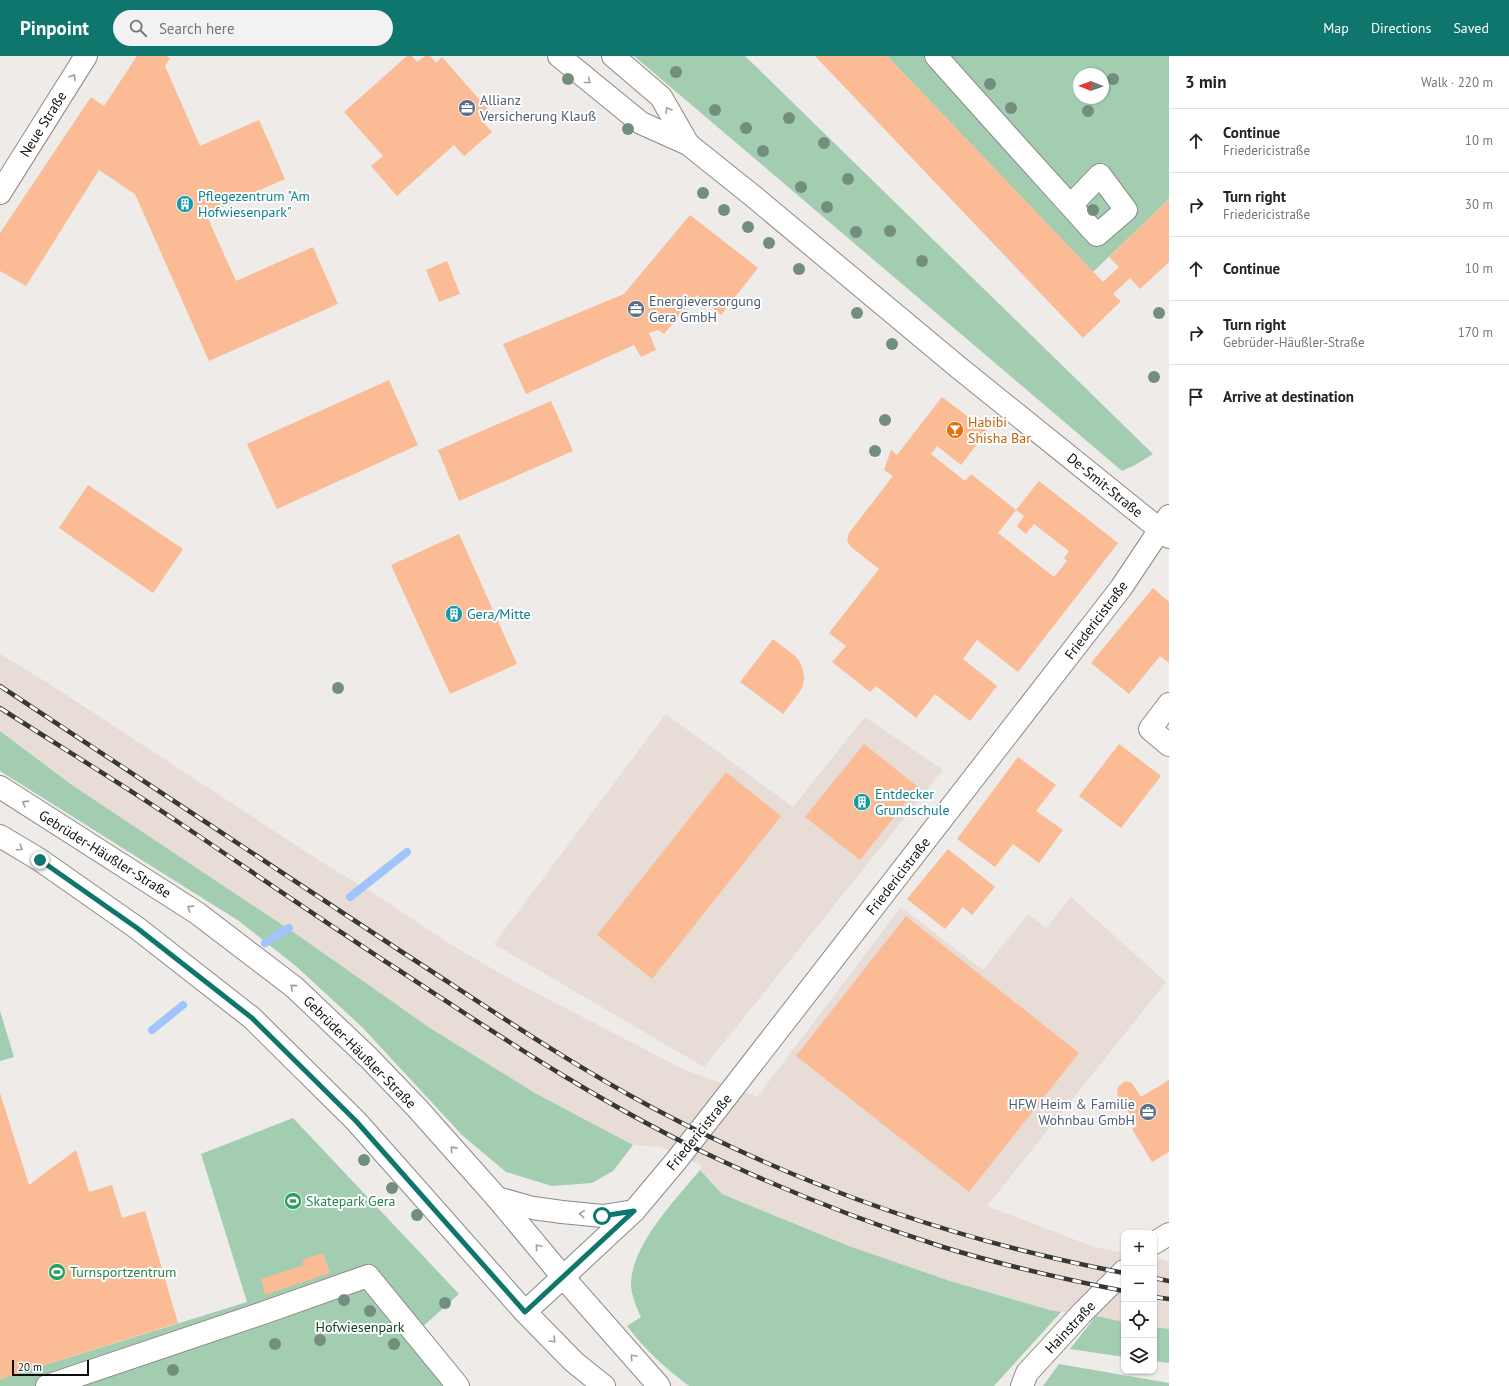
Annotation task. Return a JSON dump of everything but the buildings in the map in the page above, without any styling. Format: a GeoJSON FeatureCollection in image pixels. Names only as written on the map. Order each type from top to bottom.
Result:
{"type":"FeatureCollection","features":[{"type":"Feature","properties":{"kind":"main road","name":"Neue Straße"},"geometry":{"type":"LineString","coordinates":[[0,193],[86,56]]}},
{"type":"Feature","properties":{"kind":"main road"},"geometry":{"type":"LineString","coordinates":[[559,56],[641,123],[688,144]]}},
{"type":"Feature","properties":{"kind":"main road"},"geometry":{"type":"LineString","coordinates":[[613,56],[661,97],[688,144]]}},
{"type":"Feature","properties":{"kind":"main road"},"geometry":{"type":"LineString","coordinates":[[936,56],[1070,205]]}},
{"type":"Feature","properties":{"kind":"main road","name":"De-Smit-Straße"},"geometry":{"type":"LineString","coordinates":[[688,144],[753,196],[958,367],[1041,433],[1166,528]]}},
{"type":"Feature","properties":{"kind":"main road","name":"Friedericistraße"},"geometry":{"type":"LineString","coordinates":[[525,1312],[634,1211],[723,1101],[1166,528]]}},
{"type":"Feature","properties":{"kind":"main road"},"geometry":{"type":"LineString","coordinates":[[1169,704],[1150,729],[1169,745]]}},
{"type":"Feature","properties":{"kind":"main road","name":"Gebrüder-Häußler-Straße"},"geometry":{"type":"LineString","coordinates":[[0,787],[197,913],[294,987],[374,1064],[417,1108],[497,1198],[563,1277],[659,1386]]}},
{"type":"Feature","properties":{"kind":"main road"},"geometry":{"type":"LineString","coordinates":[[0,836],[40,860],[137,928],[252,1018],[356,1121],[525,1312],[574,1362],[604,1386]]}},
{"type":"Feature","properties":{"kind":"main road"},"geometry":{"type":"LineString","coordinates":[[497,1198],[533,1208],[602,1216],[634,1211]]}},
{"type":"Feature","properties":{"kind":"main road"},"geometry":{"type":"LineString","coordinates":[[1157,1241],[1169,1234]]}},
{"type":"Feature","properties":{"kind":"main road","name":"Hainstraße"},"geometry":{"type":"LineString","coordinates":[[1022,1386],[1027,1373],[1082,1313],[1121,1274]]}},
{"type":"Feature","properties":{"kind":"main road"},"geometry":{"type":"LineString","coordinates":[[48,1386],[368,1276],[458,1386]]}},
{"type":"Feature","properties":{"kind":"shaded area"},"geometry":{"type":"Polygon","coordinates":[[[0,654],[48,683],[320,861],[384,900],[452,945],[513,981],[681,1068],[757,1097],[901,907],[983,970],[1028,914],[1046,928],[1071,897],[1166,982],[987,1206],[1094,1247],[1121,1252],[1121,1322],[1050,1310],[950,1281],[849,1246],[722,1194],[700,1170],[702,1166],[658,1145],[656,1147],[633,1145],[535,1093],[430,1028],[299,936],[72,785],[0,731],[0,654]]]}},
{"type":"Feature","properties":{"kind":"shaded area"},"geometry":{"type":"Polygon","coordinates":[[[666,714],[793,807],[865,717],[943,770],[704,1067],[494,944],[666,714]]]}},
{"type":"Feature","properties":{"kind":"shaded area"},"geometry":{"type":"Polygon","coordinates":[[[1157,1259],[1169,1261],[1169,1329],[1157,1327],[1157,1259]]]}},
{"type":"Feature","properties":{"kind":"green space"},"geometry":{"type":"Polygon","coordinates":[[[634,56],[745,56],[1153,454],[1122,471],[634,56]]]}},
{"type":"Feature","properties":{"kind":"green space"},"geometry":{"type":"Polygon","coordinates":[[[887,56],[1169,56],[1169,199],[1093,272],[887,56]]]}},
{"type":"Feature","properties":{"kind":"green space"},"geometry":{"type":"Polygon","coordinates":[[[0,731],[72,785],[299,936],[430,1028],[535,1093],[633,1145],[613,1171],[592,1183],[552,1186],[506,1172],[462,1135],[363,1028],[297,967],[239,921],[0,771],[0,731]]]}},
{"type":"Feature","properties":{"kind":"green space"},"geometry":{"type":"Polygon","coordinates":[[[0,1011],[14,1057],[0,1061],[0,1011]]]}},
{"type":"Feature","properties":{"kind":"green space","name":"Hofwiesenpark"},"geometry":{"type":"Polygon","coordinates":[[[293,1118],[459,1294],[420,1329],[469,1386],[0,1386],[0,1379],[247,1302],[201,1154],[293,1118]]]}},
{"type":"Feature","properties":{"kind":"green space"},"geometry":{"type":"Polygon","coordinates":[[[700,1170],[722,1194],[849,1246],[950,1281],[1061,1312],[994,1386],[689,1386],[656,1358],[627,1326],[641,1317],[634,1301],[631,1285],[633,1270],[638,1254],[656,1223],[700,1170]]]}},
{"type":"Feature","properties":{"kind":"green space"},"geometry":{"type":"Polygon","coordinates":[[[1096,1316],[1121,1321],[1121,1357],[1070,1349],[1096,1316]]]}},
{"type":"Feature","properties":{"kind":"green space"},"geometry":{"type":"Polygon","coordinates":[[[1157,1327],[1169,1329],[1169,1363],[1157,1361],[1157,1327]]]}},
{"type":"Feature","properties":{"kind":"green space"},"geometry":{"type":"Polygon","coordinates":[[[1059,1364],[1169,1383],[1169,1386],[1043,1386],[1059,1364]]]}},
{"type":"Feature","properties":{"kind":"waterway"},"geometry":{"type":"LineString","coordinates":[[350,897],[407,852]]}},
{"type":"Feature","properties":{"kind":"waterway"},"geometry":{"type":"LineString","coordinates":[[265,943],[289,928]]}},
{"type":"Feature","properties":{"kind":"waterway"},"geometry":{"type":"LineString","coordinates":[[152,1030],[183,1005]]}},
{"type":"Feature","properties":{"kind":"railway"},"geometry":{"type":"LineString","coordinates":[[0,686],[495,1013],[589,1072],[653,1108],[766,1162],[823,1186],[882,1208],[942,1228],[1002,1245],[1121,1272]]}},
{"type":"Feature","properties":{"kind":"railway"},"geometry":{"type":"LineString","coordinates":[[0,708],[156,807],[342,933],[516,1046],[596,1095],[679,1140],[776,1185],[859,1218],[915,1238],[965,1254],[1010,1266],[1121,1290]]}},
{"type":"Feature","properties":{"kind":"railway"},"geometry":{"type":"LineString","coordinates":[[1157,1279],[1169,1281]]}},
{"type":"Feature","properties":{"kind":"railway"},"geometry":{"type":"LineString","coordinates":[[1157,1297],[1169,1299]]}},
{"type":"Feature","properties":{"kind":"place","name":"Allianz Versicherung Klauß"},"geometry":{"type":"Point","coordinates":[467,108]}},
{"type":"Feature","properties":{"kind":"place","name":"Pflegezentrum \"Am Hofwiesenpark\""},"geometry":{"type":"Point","coordinates":[185,204]}},
{"type":"Feature","properties":{"kind":"place","name":"Energieversorgung Gera GmbH"},"geometry":{"type":"Point","coordinates":[636,309]}},
{"type":"Feature","properties":{"kind":"place","name":"Habibi Shisha Bar"},"geometry":{"type":"Point","coordinates":[955,430]}},
{"type":"Feature","properties":{"kind":"place","name":"Gera/Mitte"},"geometry":{"type":"Point","coordinates":[454,614]}},
{"type":"Feature","properties":{"kind":"place","name":"Entdecker Grundschule"},"geometry":{"type":"Point","coordinates":[862,802]}},
{"type":"Feature","properties":{"kind":"place","name":"HFW Heim & Familie Wohnbau GmbH"},"geometry":{"type":"Point","coordinates":[1148,1112]}},
{"type":"Feature","properties":{"kind":"place","name":"Skatepark Gera"},"geometry":{"type":"Point","coordinates":[293,1201]}},
{"type":"Feature","properties":{"kind":"place","name":"Turnsportzentrum"},"geometry":{"type":"Point","coordinates":[57,1272]}},
{"type":"Feature","properties":{"kind":"route"},"geometry":{"type":"LineString","coordinates":[[40,860],[137,928],[252,1018],[356,1121],[525,1312],[634,1211],[602,1216]]}}]}
